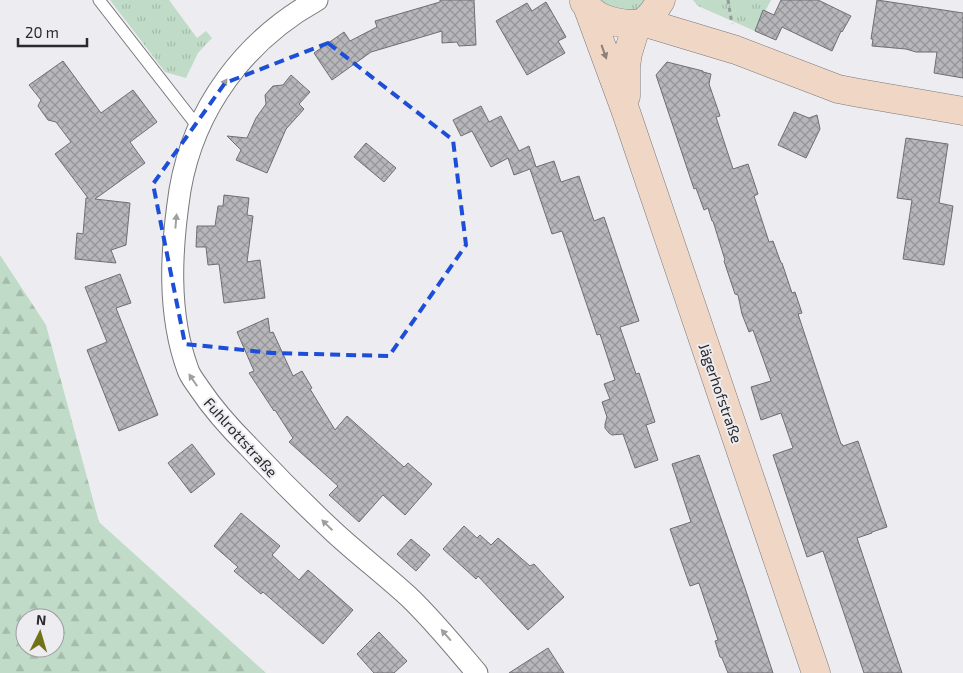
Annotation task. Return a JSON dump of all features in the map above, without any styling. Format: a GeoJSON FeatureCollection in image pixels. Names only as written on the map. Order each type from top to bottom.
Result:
{"type":"FeatureCollection","features":[{"type":"Feature","properties":{"kind":"main road"},"geometry":{"type":"LineString","coordinates":[[640,23],[652,14],[661,0],[736,50]]}},
{"type":"Feature","properties":{"kind":"main road"},"geometry":{"type":"LineString","coordinates":[[585,3],[605,20],[618,23],[640,23],[736,50],[859,94],[963,110]]}},
{"type":"Feature","properties":{"kind":"main road","name":"Jägerhofstraße"},"geometry":{"type":"LineString","coordinates":[[585,3],[626,112],[816,673]]}},
{"type":"Feature","properties":{"kind":"main road","name":"Jägerhofstraße"},"geometry":{"type":"LineString","coordinates":[[626,112],[626,66],[628,53],[640,23]]}},
{"type":"Feature","properties":{"kind":"street","name":"Fuhlrottstraße"},"geometry":{"type":"LineString","coordinates":[[317,0],[281,23],[242,58],[215,97],[198,127],[188,156],[177,210],[173,265],[173,304],[178,337],[188,372],[225,422],[284,484],[336,534],[408,597],[444,633],[477,673]]}},
{"type":"Feature","properties":{"kind":"lane"},"geometry":{"type":"LineString","coordinates":[[100,0],[198,127]]}},
{"type":"Feature","properties":{"kind":"highlighted area"},"geometry":{"type":"Polygon","coordinates":[[[328,43],[453,140],[466,245],[389,356],[272,353],[185,344],[153,184],[225,83],[328,43]]]}},
{"type":"Feature","properties":{"kind":"green space"},"geometry":{"type":"Polygon","coordinates":[[[110,0],[169,0],[197,38],[206,31],[212,38],[198,53],[186,78],[165,72],[110,0]]]}},
{"type":"Feature","properties":{"kind":"green space"},"geometry":{"type":"Polygon","coordinates":[[[600,0],[648,0],[637,9],[624,11],[612,8],[600,0]]]}},
{"type":"Feature","properties":{"kind":"green space"},"geometry":{"type":"Polygon","coordinates":[[[693,0],[771,0],[755,31],[698,6],[693,0]]]}},
{"type":"Feature","properties":{"kind":"green space"},"geometry":{"type":"Polygon","coordinates":[[[0,255],[46,325],[99,522],[266,673],[0,673],[0,255]]]}},
{"type":"Feature","properties":{"kind":"building"},"geometry":{"type":"Polygon","coordinates":[[[440,0],[474,0],[476,45],[459,46],[457,42],[442,43],[442,31],[371,52],[332,80],[314,53],[344,32],[350,41],[377,27],[375,21],[440,2],[440,0]]]}},
{"type":"Feature","properties":{"kind":"building"},"geometry":{"type":"Polygon","coordinates":[[[781,0],[818,0],[851,16],[841,31],[832,51],[782,27],[776,40],[755,31],[763,10],[774,15],[781,0]]]}},
{"type":"Feature","properties":{"kind":"building"},"geometry":{"type":"Polygon","coordinates":[[[877,0],[963,13],[963,78],[934,73],[937,52],[916,52],[906,49],[872,46],[873,39],[871,39],[877,0]]]}},
{"type":"Feature","properties":{"kind":"building"},"geometry":{"type":"Polygon","coordinates":[[[546,2],[566,37],[558,41],[565,53],[527,75],[496,21],[527,3],[532,11],[546,2]]]}},
{"type":"Feature","properties":{"kind":"building"},"geometry":{"type":"Polygon","coordinates":[[[63,61],[101,113],[133,90],[157,122],[130,142],[145,163],[95,199],[130,203],[126,245],[111,250],[116,263],[75,259],[77,233],[83,234],[86,198],[88,198],[55,154],[71,142],[56,122],[48,120],[38,106],[41,100],[29,85],[63,61]]]}},
{"type":"Feature","properties":{"kind":"building"},"geometry":{"type":"Polygon","coordinates":[[[667,62],[711,74],[709,84],[720,116],[716,117],[733,169],[748,164],[758,194],[754,196],[769,242],[773,241],[792,293],[795,292],[802,313],[798,314],[841,444],[843,446],[858,441],[887,527],[857,538],[902,673],[864,673],[823,551],[807,557],[773,455],[793,448],[781,413],[761,420],[751,387],[771,381],[753,330],[749,332],[742,314],[738,295],[735,294],[708,208],[704,210],[696,188],[694,189],[656,75],[667,62]]]}},
{"type":"Feature","properties":{"kind":"building"},"geometry":{"type":"Polygon","coordinates":[[[291,75],[310,92],[299,104],[304,109],[286,129],[267,173],[236,160],[241,150],[227,136],[247,138],[256,118],[266,104],[265,95],[273,86],[283,85],[291,75]]]}},
{"type":"Feature","properties":{"kind":"building"},"geometry":{"type":"Polygon","coordinates":[[[481,106],[489,122],[501,116],[519,151],[529,146],[536,167],[554,161],[561,182],[579,176],[594,221],[604,217],[639,321],[620,327],[636,374],[639,373],[655,422],[646,425],[658,460],[635,468],[623,434],[612,435],[605,428],[607,417],[602,402],[610,399],[604,384],[615,380],[600,334],[597,335],[562,231],[552,234],[530,169],[514,175],[508,158],[491,167],[472,131],[461,136],[453,120],[481,106]]]}},
{"type":"Feature","properties":{"kind":"building"},"geometry":{"type":"Polygon","coordinates":[[[794,112],[809,118],[817,115],[820,129],[806,158],[778,145],[794,112]]]}},
{"type":"Feature","properties":{"kind":"building"},"geometry":{"type":"Polygon","coordinates":[[[906,138],[948,144],[939,203],[953,206],[944,265],[903,259],[912,200],[897,198],[906,138]]]}},
{"type":"Feature","properties":{"kind":"building"},"geometry":{"type":"Polygon","coordinates":[[[366,143],[396,168],[384,182],[354,157],[366,143]]]}},
{"type":"Feature","properties":{"kind":"building"},"geometry":{"type":"Polygon","coordinates":[[[224,195],[249,198],[247,215],[253,216],[247,262],[260,260],[265,298],[224,303],[219,264],[208,265],[206,247],[196,247],[197,226],[215,226],[218,206],[223,206],[224,195]]]}},
{"type":"Feature","properties":{"kind":"building"},"geometry":{"type":"Polygon","coordinates":[[[120,274],[131,303],[116,308],[158,415],[119,431],[87,350],[107,342],[85,287],[120,274]]]}},
{"type":"Feature","properties":{"kind":"building"},"geometry":{"type":"Polygon","coordinates":[[[268,318],[270,333],[273,332],[293,376],[302,371],[312,388],[310,389],[335,430],[347,416],[404,467],[408,463],[432,484],[405,515],[383,495],[359,522],[329,495],[338,486],[289,442],[293,438],[249,373],[254,371],[237,332],[268,318]]]}},
{"type":"Feature","properties":{"kind":"building"},"geometry":{"type":"Polygon","coordinates":[[[192,444],[215,474],[191,493],[168,463],[192,444]]]}},
{"type":"Feature","properties":{"kind":"building"},"geometry":{"type":"Polygon","coordinates":[[[699,455],[773,673],[728,673],[720,657],[715,641],[718,640],[699,583],[690,586],[670,529],[691,522],[672,464],[699,455]]]}},
{"type":"Feature","properties":{"kind":"building"},"geometry":{"type":"Polygon","coordinates":[[[241,513],[280,546],[272,555],[299,580],[308,570],[353,610],[323,644],[263,592],[261,594],[234,571],[238,567],[214,546],[241,513]]]}},
{"type":"Feature","properties":{"kind":"building"},"geometry":{"type":"Polygon","coordinates":[[[464,526],[477,538],[480,535],[491,545],[498,538],[530,566],[534,564],[564,597],[528,630],[478,576],[476,579],[443,549],[464,526]]]}},
{"type":"Feature","properties":{"kind":"building"},"geometry":{"type":"Polygon","coordinates":[[[411,539],[430,555],[416,571],[397,554],[411,539]]]}},
{"type":"Feature","properties":{"kind":"building"},"geometry":{"type":"Polygon","coordinates":[[[379,632],[407,661],[394,673],[374,673],[357,654],[379,632]]]}},
{"type":"Feature","properties":{"kind":"building"},"geometry":{"type":"Polygon","coordinates":[[[548,648],[564,673],[509,673],[548,648]]]}}]}
